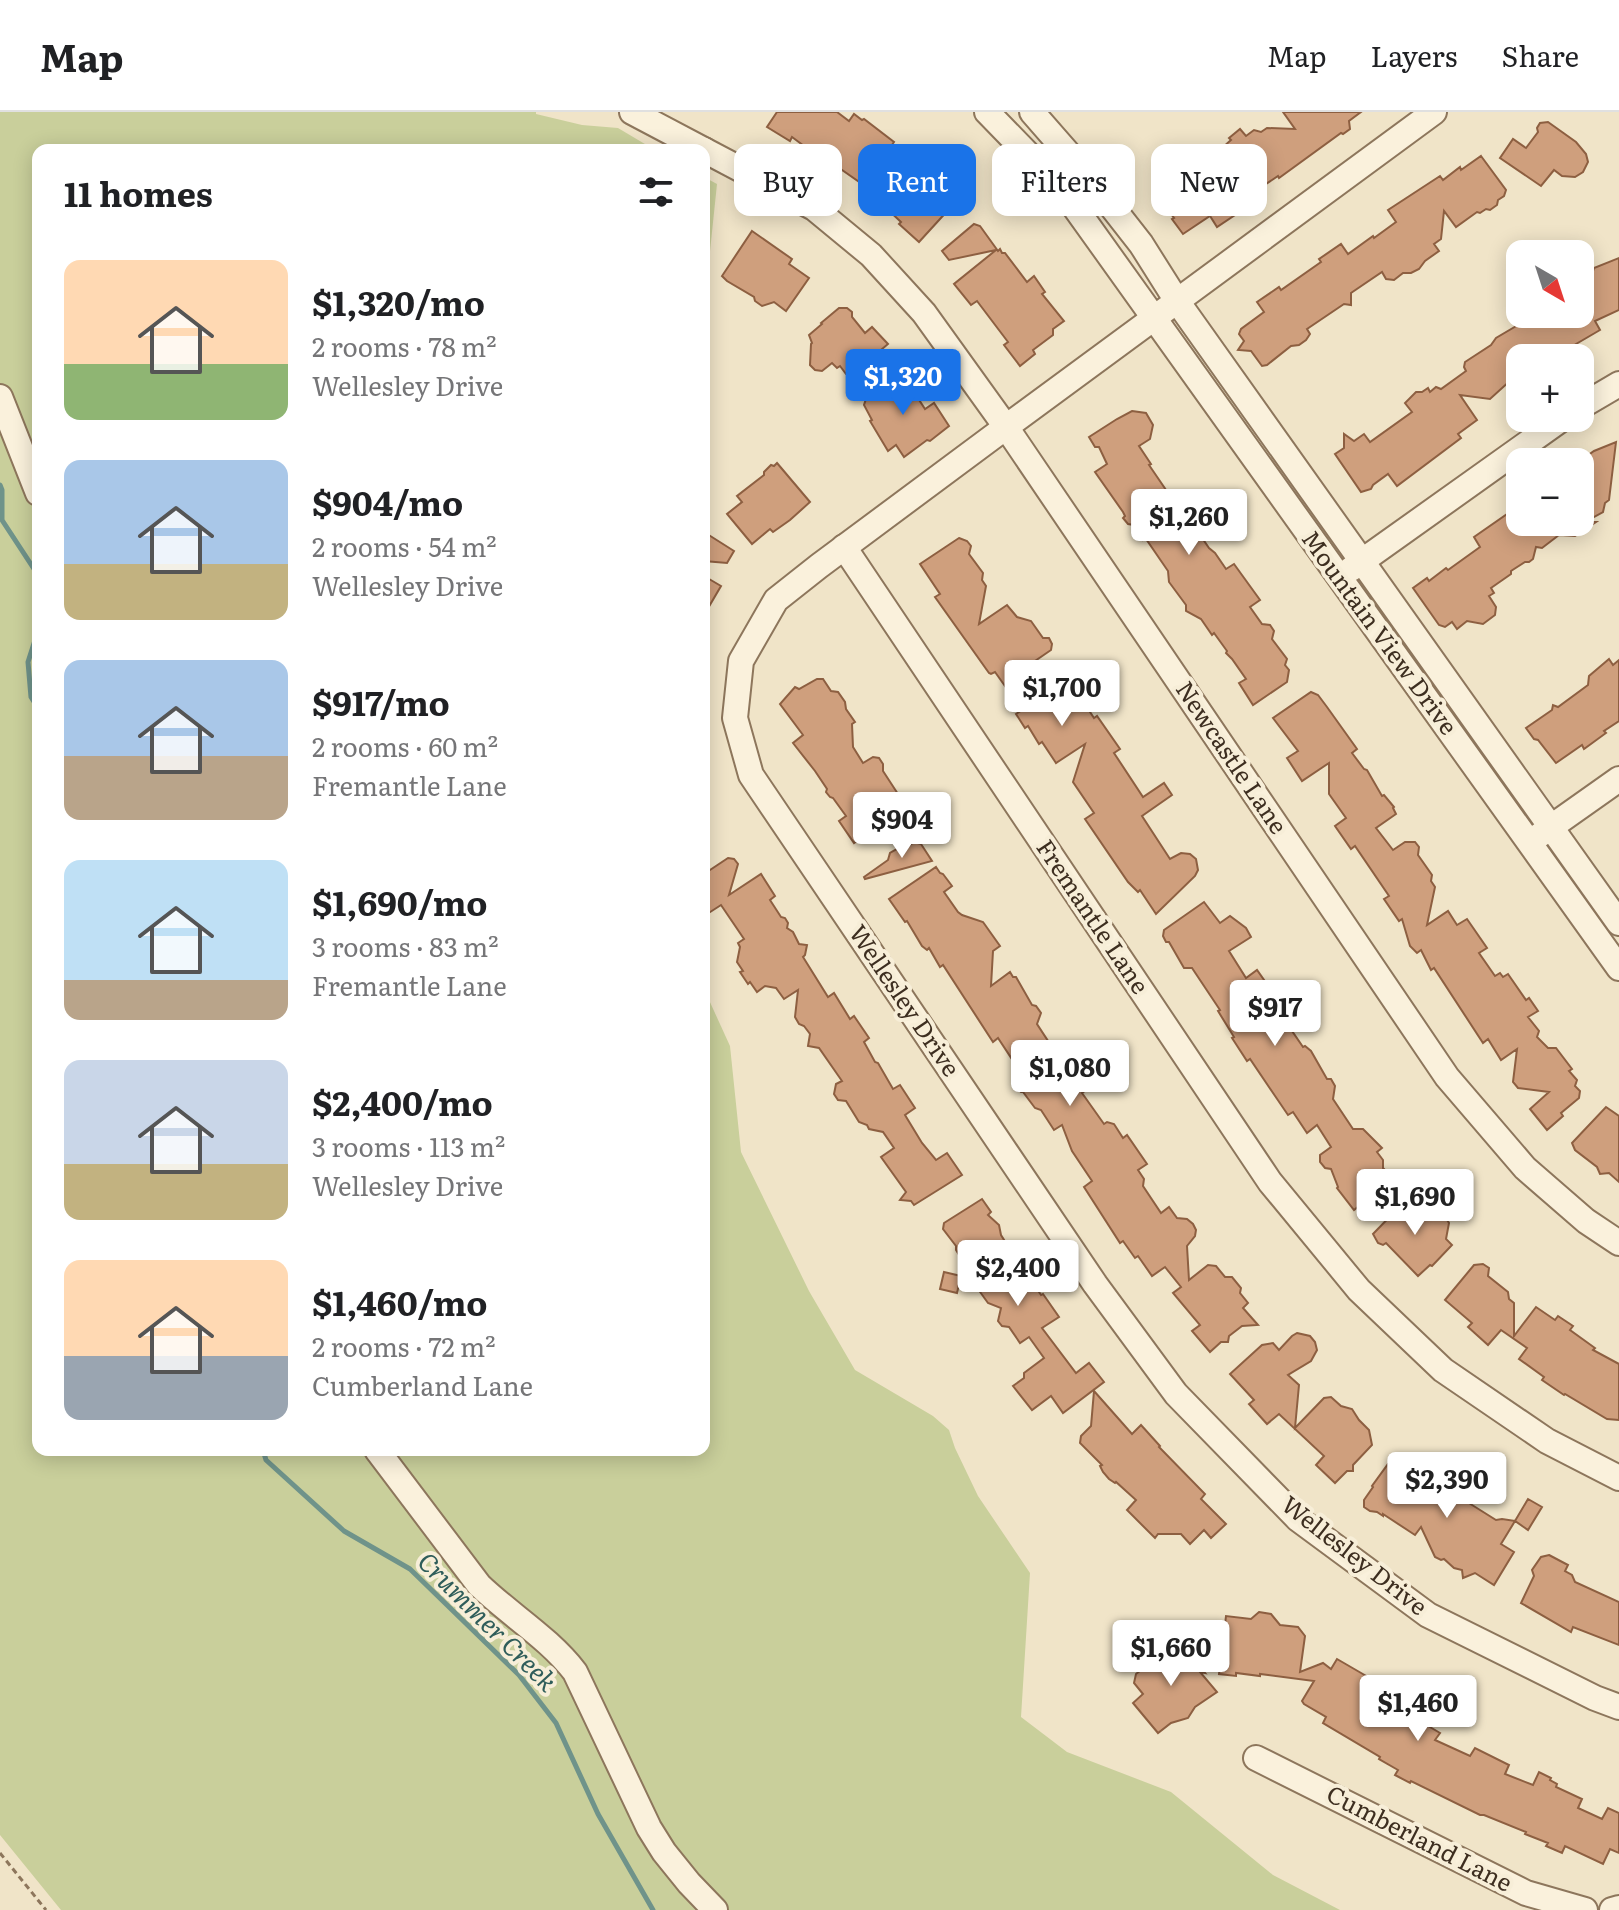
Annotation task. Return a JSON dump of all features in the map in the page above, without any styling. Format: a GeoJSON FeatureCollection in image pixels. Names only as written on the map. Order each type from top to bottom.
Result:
{"type":"FeatureCollection","features":[{"type":"Feature","properties":{"kind":"street","name":"Newcastle Lane"},"geometry":{"type":"LineString","coordinates":[[632,112],[693,144]]}},
{"type":"Feature","properties":{"kind":"street","name":"Mountain View Drive"},"geometry":{"type":"LineString","coordinates":[[987,112],[1061,188],[1619,968]]}},
{"type":"Feature","properties":{"kind":"street","name":"Mountain View Drive"},"geometry":{"type":"LineString","coordinates":[[1032,112],[1141,244],[1177,301],[1619,923]]}},
{"type":"Feature","properties":{"kind":"street","name":"Wellesley Drive"},"geometry":{"type":"LineString","coordinates":[[1434,112],[776,600],[741,661],[735,718],[751,775],[1095,1284],[1176,1394],[1298,1519],[1428,1615],[1619,1707]]}},
{"type":"Feature","properties":{"kind":"street","name":"Newcastle Lane"},"geometry":{"type":"LineString","coordinates":[[710,153],[814,208],[871,255],[924,313],[1006,427],[1447,1077],[1525,1168],[1586,1221],[1619,1243]]}},
{"type":"Feature","properties":{"kind":"street"},"geometry":{"type":"LineString","coordinates":[[1594,399],[1619,384]]}},
{"type":"Feature","properties":{"kind":"street"},"geometry":{"type":"LineString","coordinates":[[0,397],[32,478]]}},
{"type":"Feature","properties":{"kind":"street"},"geometry":{"type":"LineString","coordinates":[[1339,578],[1543,432]]}},
{"type":"Feature","properties":{"kind":"street","name":"Fremantle Lane"},"geometry":{"type":"LineString","coordinates":[[844,547],[1270,1182],[1359,1290],[1443,1370],[1547,1441],[1619,1478]]}},
{"type":"Feature","properties":{"kind":"street"},"geometry":{"type":"LineString","coordinates":[[1529,843],[1619,779]]}},
{"type":"Feature","properties":{"kind":"street"},"geometry":{"type":"LineString","coordinates":[[382,1456],[479,1585],[564,1657],[575,1672],[649,1828],[664,1852],[715,1910]]}},
{"type":"Feature","properties":{"kind":"street","name":"Cumberland Lane"},"geometry":{"type":"LineString","coordinates":[[1256,1758],[1526,1893],[1585,1910]]}},
{"type":"Feature","properties":{"kind":"street"},"geometry":{"type":"LineString","coordinates":[[1612,1910],[1619,1908]]}},
{"type":"Feature","properties":{"kind":"path"},"geometry":{"type":"LineString","coordinates":[[0,1853],[46,1910]]}},
{"type":"Feature","properties":{"kind":"green space"},"geometry":{"type":"Polygon","coordinates":[[[0,112],[536,112],[582,125],[618,128],[645,144],[32,144],[32,1456],[710,1456],[710,1002],[730,1046],[741,1152],[809,1291],[855,1370],[933,1416],[949,1430],[978,1496],[1030,1573],[1021,1717],[1067,1752],[1171,1792],[1273,1875],[1340,1910],[61,1910],[0,1835],[0,112]]]}},
{"type":"Feature","properties":{"kind":"green space"},"geometry":{"type":"Polygon","coordinates":[[[710,180],[717,184],[710,251],[710,180]]]}},
{"type":"Feature","properties":{"kind":"building"},"geometry":{"type":"Polygon","coordinates":[[[777,112],[837,112],[849,121],[854,114],[894,142],[858,144],[858,181],[842,170],[842,144],[801,144],[767,127],[777,112]]]}},
{"type":"Feature","properties":{"kind":"building"},"geometry":{"type":"Polygon","coordinates":[[[1283,112],[1361,112],[1349,121],[1350,129],[1267,183],[1267,144],[1226,144],[1240,129],[1246,136],[1254,130],[1261,132],[1267,128],[1295,129],[1283,112]]]}},
{"type":"Feature","properties":{"kind":"building"},"geometry":{"type":"Polygon","coordinates":[[[1548,122],[1576,142],[1586,154],[1588,162],[1583,172],[1575,177],[1562,176],[1554,170],[1541,186],[1500,158],[1513,139],[1526,148],[1538,132],[1540,123],[1548,122]]]}},
{"type":"Feature","properties":{"kind":"building"},"geometry":{"type":"Polygon","coordinates":[[[1481,156],[1506,190],[1504,196],[1490,210],[1477,212],[1456,227],[1444,211],[1441,239],[1434,244],[1439,251],[1419,269],[1403,273],[1394,280],[1386,279],[1382,272],[1351,293],[1351,305],[1344,304],[1307,329],[1310,334],[1306,340],[1291,346],[1267,365],[1262,366],[1251,351],[1238,350],[1244,341],[1239,334],[1241,329],[1264,312],[1257,302],[1279,287],[1281,290],[1341,244],[1348,254],[1374,238],[1396,222],[1388,210],[1440,176],[1443,180],[1481,156]]]}},
{"type":"Feature","properties":{"kind":"building"},"geometry":{"type":"Polygon","coordinates":[[[895,216],[943,216],[919,242],[899,224],[901,222],[895,216]]]}},
{"type":"Feature","properties":{"kind":"building"},"geometry":{"type":"Polygon","coordinates":[[[1172,216],[1210,216],[1183,234],[1172,216]]]}},
{"type":"Feature","properties":{"kind":"building"},"geometry":{"type":"Polygon","coordinates":[[[1210,216],[1234,216],[1217,227],[1210,216]]]}},
{"type":"Feature","properties":{"kind":"building"},"geometry":{"type":"Polygon","coordinates":[[[974,224],[980,226],[998,251],[1000,249],[1005,253],[1027,282],[1034,276],[1045,292],[1042,294],[1064,321],[1020,366],[1004,345],[1008,342],[977,301],[971,305],[954,284],[996,250],[949,260],[942,251],[974,224]]]}},
{"type":"Feature","properties":{"kind":"building"},"geometry":{"type":"Polygon","coordinates":[[[752,231],[792,259],[789,264],[809,278],[786,311],[774,302],[762,306],[722,276],[752,231]]]}},
{"type":"Feature","properties":{"kind":"building"},"geometry":{"type":"Polygon","coordinates":[[[1619,258],[1619,310],[1595,321],[1600,330],[1576,344],[1506,344],[1506,384],[1490,399],[1460,395],[1477,420],[1458,434],[1461,438],[1397,486],[1388,474],[1371,489],[1361,492],[1335,454],[1344,448],[1344,434],[1354,441],[1364,434],[1370,442],[1412,412],[1405,403],[1416,392],[1428,388],[1430,392],[1436,387],[1441,389],[1466,371],[1465,362],[1513,328],[1594,328],[1594,268],[1619,258]]]}},
{"type":"Feature","properties":{"kind":"building"},"geometry":{"type":"Polygon","coordinates":[[[839,308],[852,312],[852,317],[865,333],[872,327],[888,344],[854,373],[846,374],[840,366],[837,368],[832,363],[822,371],[810,365],[812,343],[809,335],[839,308]]]}},
{"type":"Feature","properties":{"kind":"building"},"geometry":{"type":"Polygon","coordinates":[[[905,378],[925,409],[934,403],[949,426],[904,457],[896,445],[888,451],[864,405],[866,399],[889,379],[894,381],[905,378]]]}},
{"type":"Feature","properties":{"kind":"building"},"geometry":{"type":"Polygon","coordinates":[[[1132,411],[1146,413],[1153,425],[1150,439],[1139,446],[1149,465],[1226,569],[1234,564],[1260,600],[1250,607],[1262,624],[1270,625],[1274,631],[1272,639],[1287,659],[1287,682],[1253,705],[1239,683],[1246,679],[1214,633],[1212,635],[1201,619],[1186,611],[1186,605],[1169,582],[1168,571],[1146,539],[1143,540],[1134,525],[1123,518],[1123,512],[1095,472],[1107,464],[1099,447],[1095,447],[1089,437],[1132,411]]]}},
{"type":"Feature","properties":{"kind":"building"},"geometry":{"type":"Polygon","coordinates":[[[1616,442],[1609,500],[1603,512],[1594,517],[1594,451],[1616,442]]]}},
{"type":"Feature","properties":{"kind":"building"},"geometry":{"type":"Polygon","coordinates":[[[777,463],[810,502],[790,520],[773,532],[770,529],[752,544],[727,514],[742,502],[737,496],[777,463]]]}},
{"type":"Feature","properties":{"kind":"building"},"geometry":{"type":"Polygon","coordinates":[[[1506,515],[1506,536],[1558,536],[1542,548],[1536,547],[1533,559],[1511,571],[1491,588],[1494,593],[1489,596],[1496,607],[1495,615],[1483,624],[1467,621],[1457,629],[1452,622],[1445,627],[1439,625],[1413,588],[1446,568],[1448,570],[1480,547],[1474,537],[1506,515]]]}},
{"type":"Feature","properties":{"kind":"building"},"geometry":{"type":"Polygon","coordinates":[[[710,536],[734,551],[727,563],[710,562],[710,536]]]}},
{"type":"Feature","properties":{"kind":"building"},"geometry":{"type":"Polygon","coordinates":[[[959,538],[971,546],[969,554],[983,573],[982,580],[986,586],[979,624],[1007,605],[1017,617],[1031,621],[1043,638],[1049,638],[1052,644],[1051,650],[1035,661],[1052,687],[1056,685],[1063,696],[1075,689],[1120,749],[1114,753],[1143,797],[1164,783],[1172,795],[1142,816],[1170,859],[1181,853],[1190,854],[1196,859],[1198,870],[1156,914],[1140,890],[1138,892],[1128,882],[1085,819],[1094,813],[1073,782],[1085,744],[1056,763],[1028,726],[1025,728],[1016,714],[1022,710],[995,672],[989,673],[935,597],[940,594],[920,564],[959,538]]]}},
{"type":"Feature","properties":{"kind":"building"},"geometry":{"type":"Polygon","coordinates":[[[710,580],[721,586],[710,605],[710,580]]]}},
{"type":"Feature","properties":{"kind":"building"},"geometry":{"type":"Polygon","coordinates":[[[1609,659],[1613,665],[1619,660],[1619,721],[1584,749],[1582,745],[1556,763],[1526,728],[1552,710],[1553,705],[1558,707],[1588,685],[1589,676],[1609,659]]]}},
{"type":"Feature","properties":{"kind":"building"},"geometry":{"type":"Polygon","coordinates":[[[823,679],[831,691],[838,692],[845,702],[855,722],[852,724],[853,747],[863,763],[873,757],[879,758],[883,771],[898,794],[891,800],[890,815],[868,829],[870,832],[854,843],[839,821],[846,816],[793,743],[803,735],[780,704],[795,687],[799,689],[823,679]]]}},
{"type":"Feature","properties":{"kind":"building"},"geometry":{"type":"Polygon","coordinates":[[[1311,692],[1318,695],[1327,707],[1357,749],[1352,753],[1367,770],[1382,796],[1394,807],[1396,814],[1376,828],[1393,850],[1405,842],[1415,842],[1419,847],[1418,855],[1432,875],[1431,881],[1435,887],[1427,925],[1448,911],[1457,925],[1467,919],[1487,948],[1479,953],[1495,976],[1508,974],[1538,1011],[1528,1017],[1539,1031],[1537,1037],[1548,1048],[1556,1048],[1572,1069],[1569,1071],[1577,1080],[1575,1086],[1580,1091],[1579,1098],[1547,1130],[1530,1109],[1549,1092],[1518,1088],[1513,1082],[1517,1049],[1501,1060],[1488,1039],[1483,1043],[1434,968],[1431,970],[1421,950],[1417,953],[1410,946],[1402,919],[1399,921],[1384,899],[1389,896],[1355,846],[1351,849],[1335,826],[1346,818],[1329,794],[1329,763],[1302,781],[1287,758],[1298,751],[1273,718],[1311,692]]]}},
{"type":"Feature","properties":{"kind":"building"},"geometry":{"type":"Polygon","coordinates":[[[914,842],[921,844],[932,861],[865,879],[888,860],[890,853],[897,849],[901,851],[914,842]]]}},
{"type":"Feature","properties":{"kind":"building"},"geometry":{"type":"Polygon","coordinates":[[[728,858],[738,864],[729,895],[761,874],[775,896],[770,900],[781,917],[785,918],[787,928],[799,944],[807,945],[803,957],[828,997],[834,993],[850,1019],[854,1016],[869,1038],[864,1042],[875,1062],[893,1089],[900,1085],[915,1108],[905,1115],[922,1143],[936,1160],[947,1153],[962,1175],[914,1205],[911,1201],[900,1200],[906,1192],[881,1157],[894,1148],[883,1132],[869,1129],[859,1122],[846,1101],[838,1100],[834,1094],[836,1084],[842,1081],[819,1048],[808,1046],[810,1034],[795,1017],[798,990],[784,999],[776,988],[765,986],[757,992],[740,972],[743,971],[737,962],[738,943],[744,939],[721,905],[710,912],[710,870],[728,858]]]}},
{"type":"Feature","properties":{"kind":"building"},"geometry":{"type":"Polygon","coordinates":[[[936,867],[952,886],[944,892],[958,912],[983,922],[1000,946],[993,951],[991,986],[1010,972],[1016,977],[1032,1005],[1041,1013],[1037,1024],[1056,1053],[1062,1049],[1077,1070],[1081,1067],[1093,1085],[1082,1093],[1104,1124],[1114,1124],[1123,1138],[1127,1135],[1147,1164],[1138,1170],[1144,1179],[1143,1186],[1161,1213],[1169,1207],[1177,1218],[1187,1219],[1193,1224],[1195,1236],[1187,1246],[1189,1280],[1208,1265],[1216,1266],[1241,1288],[1240,1293],[1248,1303],[1243,1308],[1258,1325],[1242,1326],[1229,1336],[1228,1342],[1221,1342],[1210,1352],[1192,1331],[1200,1325],[1173,1293],[1181,1287],[1165,1267],[1152,1276],[1138,1256],[1135,1258],[1123,1241],[1120,1243],[1084,1187],[1092,1181],[1072,1151],[1062,1125],[1054,1130],[1041,1110],[1035,1108],[1016,1086],[1023,1076],[998,1038],[993,1042],[943,965],[940,967],[929,948],[927,950],[922,946],[889,899],[936,867]]]}},
{"type":"Feature","properties":{"kind":"building"},"geometry":{"type":"Polygon","coordinates":[[[1204,902],[1220,923],[1230,916],[1246,928],[1251,937],[1229,951],[1246,978],[1257,970],[1286,1011],[1283,1014],[1290,1023],[1288,1025],[1335,1086],[1333,1099],[1353,1129],[1363,1129],[1382,1148],[1377,1152],[1383,1160],[1386,1178],[1354,1210],[1337,1188],[1331,1169],[1320,1162],[1320,1155],[1331,1147],[1317,1125],[1307,1133],[1293,1112],[1288,1115],[1250,1059],[1247,1061],[1232,1038],[1220,1010],[1192,968],[1184,968],[1163,936],[1164,930],[1204,902]]]}},
{"type":"Feature","properties":{"kind":"building"},"geometry":{"type":"Polygon","coordinates":[[[1606,1107],[1619,1116],[1619,1182],[1609,1173],[1600,1174],[1597,1167],[1575,1150],[1572,1143],[1606,1107]]]}},
{"type":"Feature","properties":{"kind":"building"},"geometry":{"type":"Polygon","coordinates":[[[982,1199],[991,1212],[988,1215],[999,1225],[1001,1235],[1026,1275],[1059,1317],[1042,1328],[1076,1373],[1089,1363],[1104,1382],[1063,1413],[1051,1396],[1032,1410],[1013,1386],[1044,1358],[1029,1337],[1020,1343],[1009,1327],[1002,1326],[998,1321],[1001,1308],[988,1303],[943,1229],[944,1223],[982,1199]]]}},
{"type":"Feature","properties":{"kind":"building"},"geometry":{"type":"Polygon","coordinates":[[[1406,1200],[1421,1217],[1438,1212],[1449,1223],[1446,1239],[1452,1245],[1418,1276],[1386,1243],[1378,1243],[1373,1234],[1406,1200]]]}},
{"type":"Feature","properties":{"kind":"building"},"geometry":{"type":"Polygon","coordinates":[[[1483,1264],[1489,1268],[1488,1276],[1508,1292],[1509,1299],[1514,1303],[1514,1336],[1536,1307],[1555,1320],[1558,1316],[1573,1326],[1570,1330],[1595,1348],[1593,1350],[1619,1364],[1619,1420],[1607,1419],[1542,1380],[1544,1377],[1519,1359],[1527,1348],[1501,1330],[1488,1345],[1468,1327],[1472,1323],[1445,1300],[1474,1265],[1483,1264]]]}},
{"type":"Feature","properties":{"kind":"building"},"geometry":{"type":"Polygon","coordinates":[[[944,1272],[961,1276],[957,1293],[940,1289],[944,1272]]]}},
{"type":"Feature","properties":{"kind":"building"},"geometry":{"type":"Polygon","coordinates":[[[1297,1333],[1310,1336],[1317,1350],[1311,1361],[1288,1375],[1299,1385],[1295,1428],[1324,1398],[1331,1397],[1341,1406],[1352,1409],[1369,1430],[1372,1445],[1353,1465],[1353,1471],[1347,1471],[1335,1483],[1316,1465],[1324,1456],[1279,1414],[1267,1424],[1249,1404],[1254,1400],[1230,1374],[1262,1345],[1273,1343],[1279,1350],[1297,1333]]]}},
{"type":"Feature","properties":{"kind":"building"},"geometry":{"type":"Polygon","coordinates":[[[1094,1391],[1132,1434],[1141,1425],[1205,1494],[1201,1499],[1226,1524],[1211,1538],[1204,1530],[1190,1544],[1181,1534],[1158,1534],[1155,1538],[1127,1510],[1136,1500],[1109,1479],[1102,1465],[1080,1443],[1081,1436],[1091,1426],[1094,1391]]]}},
{"type":"Feature","properties":{"kind":"building"},"geometry":{"type":"Polygon","coordinates":[[[1394,1463],[1410,1476],[1419,1465],[1436,1479],[1444,1477],[1451,1482],[1453,1493],[1496,1520],[1515,1521],[1501,1544],[1514,1552],[1494,1585],[1475,1573],[1463,1578],[1462,1570],[1435,1557],[1421,1527],[1415,1535],[1383,1514],[1364,1507],[1364,1500],[1372,1486],[1388,1464],[1394,1463]]]}},
{"type":"Feature","properties":{"kind":"building"},"geometry":{"type":"Polygon","coordinates":[[[1528,1499],[1542,1507],[1528,1530],[1515,1521],[1528,1499]]]}},
{"type":"Feature","properties":{"kind":"building"},"geometry":{"type":"Polygon","coordinates":[[[1549,1555],[1568,1565],[1565,1571],[1572,1575],[1575,1582],[1619,1602],[1619,1645],[1573,1627],[1571,1632],[1521,1603],[1534,1576],[1532,1570],[1541,1557],[1549,1555]]]}},
{"type":"Feature","properties":{"kind":"building"},"geometry":{"type":"Polygon","coordinates":[[[1259,1612],[1271,1614],[1280,1625],[1298,1627],[1305,1636],[1300,1672],[1323,1663],[1331,1669],[1337,1659],[1368,1677],[1362,1687],[1394,1706],[1397,1701],[1411,1709],[1408,1714],[1440,1733],[1435,1740],[1470,1756],[1475,1748],[1509,1765],[1505,1774],[1533,1785],[1539,1772],[1551,1778],[1556,1787],[1582,1799],[1578,1808],[1602,1819],[1608,1808],[1619,1813],[1619,1853],[1610,1849],[1603,1864],[1565,1846],[1562,1853],[1526,1832],[1480,1815],[1395,1775],[1398,1770],[1323,1723],[1326,1717],[1304,1704],[1302,1701],[1314,1681],[1260,1674],[1219,1674],[1226,1616],[1251,1619],[1259,1612]]]}},
{"type":"Feature","properties":{"kind":"building"},"geometry":{"type":"Polygon","coordinates":[[[1174,1643],[1180,1644],[1217,1692],[1195,1707],[1188,1718],[1171,1723],[1158,1733],[1133,1703],[1143,1694],[1134,1683],[1136,1674],[1146,1666],[1158,1667],[1160,1655],[1174,1643]]]}},
{"type":"Feature","properties":{"kind":"waterway","name":"Crummer Creek"},"geometry":{"type":"LineString","coordinates":[[0,485],[2,520],[32,566]]}},
{"type":"Feature","properties":{"kind":"waterway","name":"Crummer Creek"},"geometry":{"type":"LineString","coordinates":[[32,650],[28,662],[32,699]]}},
{"type":"Feature","properties":{"kind":"waterway","name":"Crummer Creek"},"geometry":{"type":"LineString","coordinates":[[265,1456],[344,1531],[410,1569],[519,1675],[556,1723],[598,1814],[653,1910]]}}]}
